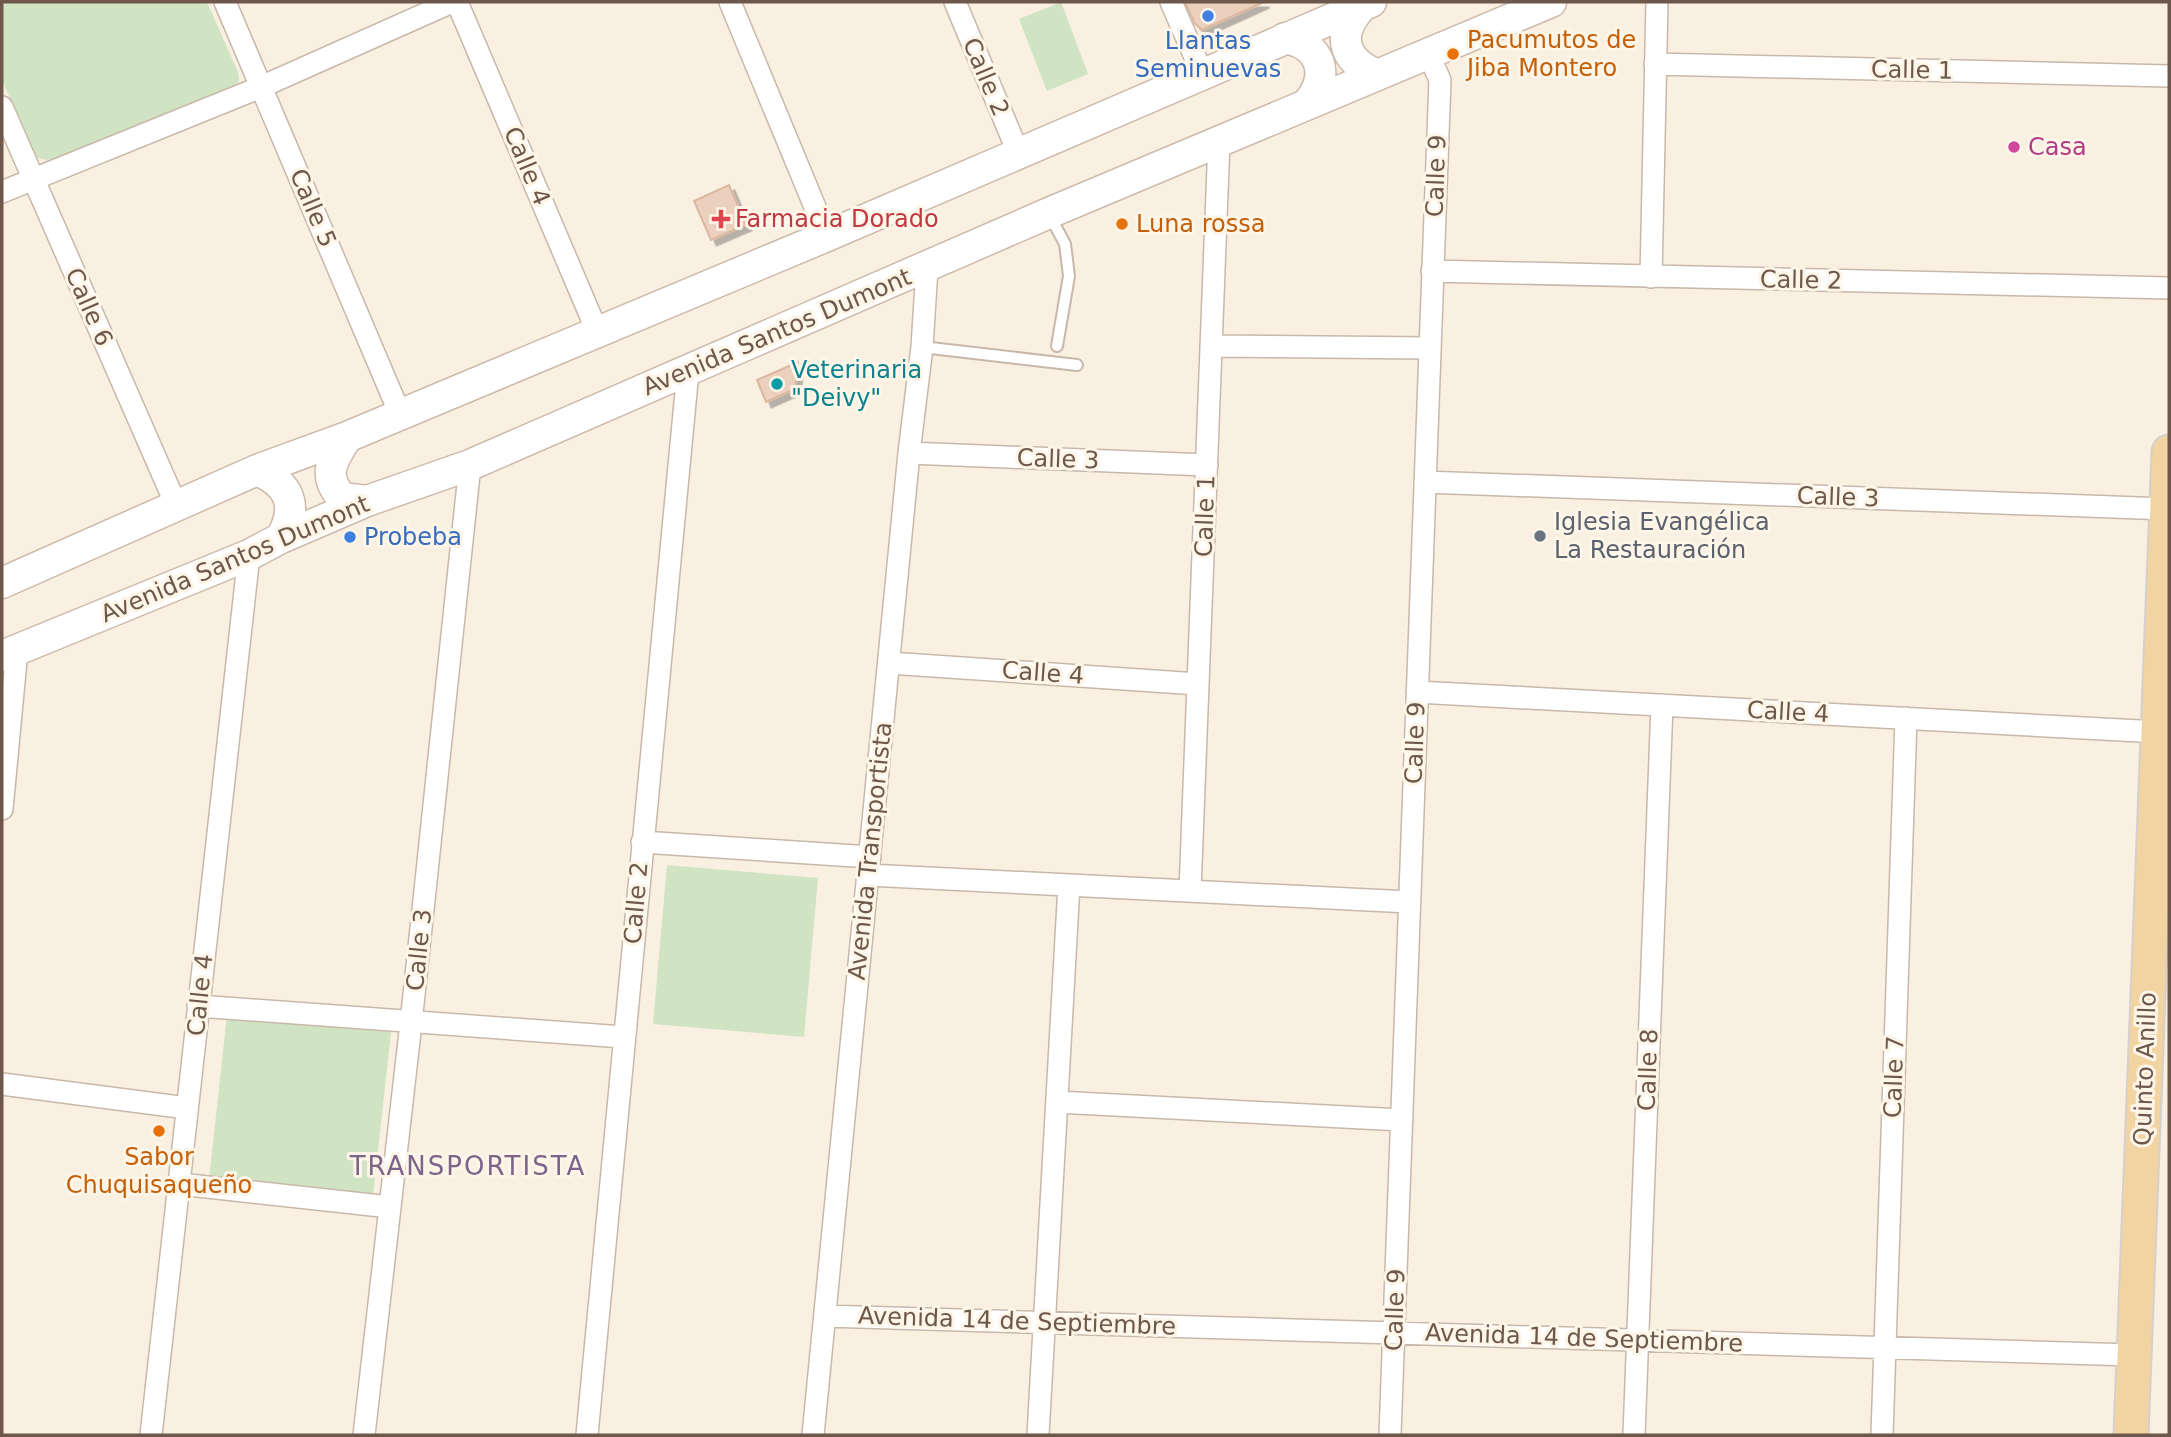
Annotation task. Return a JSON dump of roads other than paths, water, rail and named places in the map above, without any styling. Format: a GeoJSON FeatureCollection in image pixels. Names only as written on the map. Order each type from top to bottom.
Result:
{"type":"FeatureCollection","features":[{"type":"Feature","properties":{"kind":"main road","name":"Avenida Santos Dumont"},"geometry":{"type":"LineString","coordinates":[[10,653],[249,555],[281,538],[368,501],[470,465],[1219,141],[1551,2]]}},
{"type":"Feature","properties":{"kind":"main road"},"geometry":{"type":"LineString","coordinates":[[2,583],[257,470],[347,437],[827,236],[1367,3]]}},
{"type":"Feature","properties":{"kind":"main road"},"geometry":{"type":"LineString","coordinates":[[1367,3],[1351,18],[1346,36],[1347,45],[1349,53],[1360,68],[1377,75]]}},
{"type":"Feature","properties":{"kind":"main road"},"geometry":{"type":"LineString","coordinates":[[1285,38],[1299,41],[1312,50],[1319,62],[1321,77],[1317,91],[1308,103]]}},
{"type":"Feature","properties":{"kind":"main road"},"geometry":{"type":"LineString","coordinates":[[347,437],[333,460],[330,471],[333,488],[342,498],[368,501]]}},
{"type":"Feature","properties":{"kind":"main road","name":"Quinto Anillo"},"geometry":{"type":"LineString","coordinates":[[2131,1435],[2169,452]]}},
{"type":"Feature","properties":{"kind":"main road"},"geometry":{"type":"LineString","coordinates":[[257,470],[273,477],[285,489],[291,506],[289,523],[281,538]]}},
{"type":"Feature","properties":{"kind":"street","name":"Calle 5"},"geometry":{"type":"LineString","coordinates":[[225,2],[400,414]]}},
{"type":"Feature","properties":{"kind":"street"},"geometry":{"type":"LineString","coordinates":[[2,192],[261,86],[452,2]]}},
{"type":"Feature","properties":{"kind":"street","name":"Calle 4"},"geometry":{"type":"LineString","coordinates":[[457,2],[597,331]]}},
{"type":"Feature","properties":{"kind":"street"},"geometry":{"type":"LineString","coordinates":[[730,2],[827,236]]}},
{"type":"Feature","properties":{"kind":"street","name":"Calle 2"},"geometry":{"type":"LineString","coordinates":[[955,2],[1018,152]]}},
{"type":"Feature","properties":{"kind":"street"},"geometry":{"type":"LineString","coordinates":[[1171,2],[1202,73]]}},
{"type":"Feature","properties":{"kind":"street"},"geometry":{"type":"LineString","coordinates":[[1651,277],[1657,2]]}},
{"type":"Feature","properties":{"kind":"street","name":"Calle 9"},"geometry":{"type":"LineString","coordinates":[[1390,1435],[1440,80],[1428,53]]}},
{"type":"Feature","properties":{"kind":"street","name":"Calle 1"},"geometry":{"type":"LineString","coordinates":[[1655,64],[2169,76]]}},
{"type":"Feature","properties":{"kind":"street","name":"Calle 6"},"geometry":{"type":"LineString","coordinates":[[2,107],[177,507]]}},
{"type":"Feature","properties":{"kind":"street","name":"Calle 1"},"geometry":{"type":"LineString","coordinates":[[1190,891],[1219,141]]}},
{"type":"Feature","properties":{"kind":"street","name":"Avenida Transportista"},"geometry":{"type":"LineString","coordinates":[[813,1435],[909,453],[922,347],[927,268]]}},
{"type":"Feature","properties":{"kind":"street","name":"Calle 2"},"geometry":{"type":"LineString","coordinates":[[1432,271],[2169,288]]}},
{"type":"Feature","properties":{"kind":"street"},"geometry":{"type":"LineString","coordinates":[[1211,346],[1429,348]]}},
{"type":"Feature","properties":{"kind":"street","name":"Calle 2"},"geometry":{"type":"LineString","coordinates":[[587,1435],[688,371]]}},
{"type":"Feature","properties":{"kind":"street","name":"Calle 3"},"geometry":{"type":"LineString","coordinates":[[909,453],[1207,464]]}},
{"type":"Feature","properties":{"kind":"street","name":"Calle 3"},"geometry":{"type":"LineString","coordinates":[[364,1435],[470,465]]}},
{"type":"Feature","properties":{"kind":"street","name":"Calle 3"},"geometry":{"type":"LineString","coordinates":[[1425,482],[2168,512]]}},
{"type":"Feature","properties":{"kind":"street","name":"Calle 4"},"geometry":{"type":"LineString","coordinates":[[151,1435],[249,555]]}},
{"type":"Feature","properties":{"kind":"street"},"geometry":{"type":"LineString","coordinates":[[2,809],[10,653]]}},
{"type":"Feature","properties":{"kind":"street","name":"Calle 4"},"geometry":{"type":"LineString","coordinates":[[889,663],[1198,684]]}},
{"type":"Feature","properties":{"kind":"street","name":"Calle 4"},"geometry":{"type":"LineString","coordinates":[[1417,692],[2159,732]]}},
{"type":"Feature","properties":{"kind":"street","name":"Calle 8"},"geometry":{"type":"LineString","coordinates":[[1634,1435],[1662,705]]}},
{"type":"Feature","properties":{"kind":"street","name":"Calle 7"},"geometry":{"type":"LineString","coordinates":[[1882,1435],[1906,718]]}},
{"type":"Feature","properties":{"kind":"street"},"geometry":{"type":"LineString","coordinates":[[642,842],[1069,885],[1409,902]]}},
{"type":"Feature","properties":{"kind":"street"},"geometry":{"type":"LineString","coordinates":[[1038,1435],[1069,885]]}},
{"type":"Feature","properties":{"kind":"street"},"geometry":{"type":"LineString","coordinates":[[198,1006],[623,1037]]}},
{"type":"Feature","properties":{"kind":"street"},"geometry":{"type":"LineString","coordinates":[[2,1084],[187,1108]]}},
{"type":"Feature","properties":{"kind":"street"},"geometry":{"type":"LineString","coordinates":[[1057,1102],[1402,1120]]}},
{"type":"Feature","properties":{"kind":"street"},"geometry":{"type":"LineString","coordinates":[[180,1184],[390,1207]]}},
{"type":"Feature","properties":{"kind":"street","name":"Avenida 14 de Septiembre"},"geometry":{"type":"LineString","coordinates":[[825,1316],[2133,1355]]}},
{"type":"Feature","properties":{"kind":"lane"},"geometry":{"type":"LineString","coordinates":[[1049,214],[1065,244],[1069,276],[1057,346]]}},
{"type":"Feature","properties":{"kind":"lane"},"geometry":{"type":"LineString","coordinates":[[922,347],[1077,365]]}},
{"type":"Feature","properties":{"kind":"place","name":"Llantas Seminuevas"},"geometry":{"type":"Point","coordinates":[1208,16]}},
{"type":"Feature","properties":{"kind":"place","name":"Pacumutos de Jiba Montero"},"geometry":{"type":"Point","coordinates":[1453,54]}},
{"type":"Feature","properties":{"kind":"place","name":"Casa"},"geometry":{"type":"Point","coordinates":[2014,147]}},
{"type":"Feature","properties":{"kind":"place","name":"Farmacia Dorado"},"geometry":{"type":"Point","coordinates":[721,219]}},
{"type":"Feature","properties":{"kind":"place","name":"Luna rossa"},"geometry":{"type":"Point","coordinates":[1122,224]}},
{"type":"Feature","properties":{"kind":"place","name":"Veterinaria \"Deivy\""},"geometry":{"type":"Point","coordinates":[777,384]}},
{"type":"Feature","properties":{"kind":"place","name":"Iglesia Evangélica La Restauración"},"geometry":{"type":"Point","coordinates":[1540,536]}},
{"type":"Feature","properties":{"kind":"place","name":"Probeba"},"geometry":{"type":"Point","coordinates":[350,537]}},
{"type":"Feature","properties":{"kind":"place","name":"Sabor Chuquisaqueño"},"geometry":{"type":"Point","coordinates":[159,1131]}},
{"type":"Feature","properties":{"kind":"district","name":"TRANSPORTISTA"},"geometry":{"type":"Point","coordinates":[468,1166]}}]}
